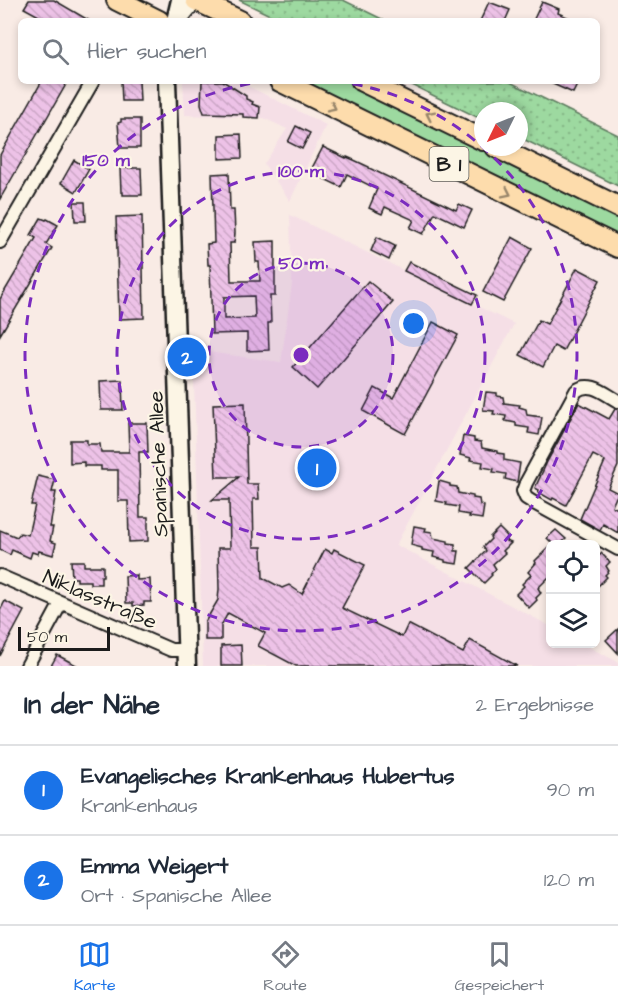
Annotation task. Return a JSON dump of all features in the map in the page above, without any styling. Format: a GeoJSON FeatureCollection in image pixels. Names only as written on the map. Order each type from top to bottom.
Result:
{"type":"FeatureCollection","features":[{"type":"Feature","properties":{"kind":"main road"},"geometry":{"type":"LineString","coordinates":[[117,0],[153,18]]}},
{"type":"Feature","properties":{"kind":"main road"},"geometry":{"type":"LineString","coordinates":[[177,18],[180,0]]}},
{"type":"Feature","properties":{"kind":"main road"},"geometry":{"type":"LineString","coordinates":[[197,0],[234,18]]}},
{"type":"Feature","properties":{"kind":"main road","name":"Spanische Allee"},"geometry":{"type":"LineString","coordinates":[[167,84],[186,658]]}},
{"type":"Feature","properties":{"kind":"main road","name":"B 1"},"geometry":{"type":"LineString","coordinates":[[286,84],[618,247]]}},
{"type":"Feature","properties":{"kind":"main road","name":"B 1"},"geometry":{"type":"LineString","coordinates":[[368,84],[474,136]]}},
{"type":"Feature","properties":{"kind":"main road","name":"B 1"},"geometry":{"type":"LineString","coordinates":[[514,156],[618,207]]}},
{"type":"Feature","properties":{"kind":"street"},"geometry":{"type":"LineString","coordinates":[[180,18],[197,0]]}},
{"type":"Feature","properties":{"kind":"street"},"geometry":{"type":"LineString","coordinates":[[0,242],[91,84]]}},
{"type":"Feature","properties":{"kind":"street"},"geometry":{"type":"LineString","coordinates":[[618,401],[591,387],[580,388],[523,491],[526,498],[534,503],[618,549]]}},
{"type":"Feature","properties":{"kind":"street","name":"Niklasstraße"},"geometry":{"type":"LineString","coordinates":[[0,576],[186,658]]}},
{"type":"Feature","properties":{"kind":"street"},"geometry":{"type":"LineString","coordinates":[[27,666],[61,603]]}},
{"type":"Feature","properties":{"kind":"shaded area"},"geometry":{"type":"Polygon","coordinates":[[[183,84],[244,84],[326,125],[290,201],[264,164],[287,129],[264,118],[185,115],[183,84]]]}},
{"type":"Feature","properties":{"kind":"shaded area"},"geometry":{"type":"Polygon","coordinates":[[[290,215],[514,324],[396,545],[546,624],[546,648],[591,648],[618,662],[618,666],[203,666],[193,350],[281,362],[292,283],[290,215]]]}},
{"type":"Feature","properties":{"kind":"green space"},"geometry":{"type":"Polygon","coordinates":[[[239,0],[343,0],[380,18],[276,18],[239,0]]]}},
{"type":"Feature","properties":{"kind":"green space"},"geometry":{"type":"Polygon","coordinates":[[[297,84],[354,84],[474,143],[474,156],[500,156],[618,214],[618,241],[297,84]]]}},
{"type":"Feature","properties":{"kind":"green space"},"geometry":{"type":"Polygon","coordinates":[[[410,84],[514,84],[618,135],[618,186],[528,141],[528,102],[474,102],[474,116],[410,84]]]}},
{"type":"Feature","properties":{"kind":"building"},"geometry":{"type":"Polygon","coordinates":[[[29,0],[54,0],[85,18],[42,18],[24,8],[29,0]]]}},
{"type":"Feature","properties":{"kind":"building"},"geometry":{"type":"Polygon","coordinates":[[[489,2],[510,10],[506,18],[481,18],[489,2]]]}},
{"type":"Feature","properties":{"kind":"building"},"geometry":{"type":"Polygon","coordinates":[[[542,2],[559,9],[558,13],[569,18],[534,18],[542,2]]]}},
{"type":"Feature","properties":{"kind":"building"},"geometry":{"type":"Polygon","coordinates":[[[40,84],[66,84],[0,199],[0,155],[40,84]]]}},
{"type":"Feature","properties":{"kind":"building"},"geometry":{"type":"Polygon","coordinates":[[[121,84],[139,84],[140,101],[122,101],[121,84]]]}},
{"type":"Feature","properties":{"kind":"building"},"geometry":{"type":"Polygon","coordinates":[[[202,84],[228,84],[246,96],[246,99],[253,102],[252,104],[260,107],[259,118],[243,117],[243,114],[204,113],[201,104],[202,84]]]}},
{"type":"Feature","properties":{"kind":"building"},"geometry":{"type":"Polygon","coordinates":[[[553,84],[578,84],[573,93],[553,84]]]}},
{"type":"Feature","properties":{"kind":"building"},"geometry":{"type":"Polygon","coordinates":[[[121,119],[140,119],[140,148],[120,148],[118,123],[121,119]]]}},
{"type":"Feature","properties":{"kind":"building"},"geometry":{"type":"Polygon","coordinates":[[[296,126],[310,133],[302,149],[288,142],[296,126]]]}},
{"type":"Feature","properties":{"kind":"building"},"geometry":{"type":"Polygon","coordinates":[[[241,134],[242,158],[219,159],[219,135],[241,134]]]}},
{"type":"Feature","properties":{"kind":"building"},"geometry":{"type":"Polygon","coordinates":[[[323,147],[456,210],[459,204],[472,210],[464,227],[435,213],[423,234],[410,228],[414,220],[385,207],[382,214],[369,208],[377,189],[347,174],[341,187],[310,172],[323,147]]]}},
{"type":"Feature","properties":{"kind":"building"},"geometry":{"type":"Polygon","coordinates":[[[74,160],[89,169],[76,192],[61,183],[74,160]]]}},
{"type":"Feature","properties":{"kind":"building"},"geometry":{"type":"Polygon","coordinates":[[[120,168],[141,168],[142,195],[123,195],[120,168]]]}},
{"type":"Feature","properties":{"kind":"building"},"geometry":{"type":"Polygon","coordinates":[[[229,173],[230,210],[234,210],[235,233],[234,243],[230,243],[231,281],[260,281],[255,242],[275,241],[275,296],[270,296],[269,350],[247,351],[247,333],[212,334],[210,265],[208,265],[207,244],[214,243],[212,174],[229,173]],[[254,296],[224,297],[224,319],[255,318],[254,296]]]}},
{"type":"Feature","properties":{"kind":"building"},"geometry":{"type":"Polygon","coordinates":[[[74,202],[85,202],[86,221],[75,221],[74,202]]]}},
{"type":"Feature","properties":{"kind":"building"},"geometry":{"type":"Polygon","coordinates":[[[142,216],[144,318],[119,319],[116,217],[142,216]]]}},
{"type":"Feature","properties":{"kind":"building"},"geometry":{"type":"Polygon","coordinates":[[[41,218],[58,225],[46,244],[52,248],[0,335],[0,299],[36,238],[31,235],[41,218]]]}},
{"type":"Feature","properties":{"kind":"building"},"geometry":{"type":"Polygon","coordinates":[[[377,237],[395,246],[389,260],[371,251],[377,237]]]}},
{"type":"Feature","properties":{"kind":"building"},"geometry":{"type":"Polygon","coordinates":[[[512,237],[532,248],[503,302],[483,292],[512,237]]]}},
{"type":"Feature","properties":{"kind":"building"},"geometry":{"type":"Polygon","coordinates":[[[409,262],[477,295],[472,304],[404,271],[409,262]]]}},
{"type":"Feature","properties":{"kind":"building"},"geometry":{"type":"Polygon","coordinates":[[[577,268],[600,280],[563,351],[554,346],[543,367],[520,355],[539,320],[547,324],[577,268]]]}},
{"type":"Feature","properties":{"kind":"building"},"geometry":{"type":"Polygon","coordinates":[[[368,281],[393,302],[317,389],[293,367],[368,281]]]}},
{"type":"Feature","properties":{"kind":"building"},"geometry":{"type":"Polygon","coordinates":[[[433,322],[458,335],[405,434],[363,411],[375,388],[393,398],[433,322]]]}},
{"type":"Feature","properties":{"kind":"building"},"geometry":{"type":"Polygon","coordinates":[[[122,380],[123,410],[101,410],[100,381],[122,380]]]}},
{"type":"Feature","properties":{"kind":"building"},"geometry":{"type":"Polygon","coordinates":[[[486,392],[497,393],[497,396],[503,397],[504,403],[520,405],[519,407],[526,409],[527,415],[542,417],[539,435],[528,433],[529,428],[505,421],[506,416],[493,414],[494,411],[483,410],[486,392]]]}},
{"type":"Feature","properties":{"kind":"building"},"geometry":{"type":"Polygon","coordinates":[[[245,403],[247,484],[258,484],[259,499],[253,499],[254,547],[262,547],[263,578],[282,588],[289,585],[302,594],[325,549],[332,553],[334,549],[365,565],[342,608],[402,637],[408,624],[463,653],[470,640],[517,666],[296,666],[258,646],[265,633],[228,613],[221,626],[221,640],[205,640],[205,622],[218,600],[218,548],[230,548],[229,500],[212,500],[239,477],[216,477],[213,404],[245,403]]]}},
{"type":"Feature","properties":{"kind":"building"},"geometry":{"type":"Polygon","coordinates":[[[579,403],[609,419],[615,409],[618,409],[618,466],[608,488],[618,493],[612,506],[618,509],[618,533],[603,524],[600,530],[580,519],[605,461],[593,455],[566,505],[553,498],[552,500],[535,488],[579,403]]]}},
{"type":"Feature","properties":{"kind":"building"},"geometry":{"type":"Polygon","coordinates":[[[128,423],[147,423],[148,452],[139,452],[140,517],[148,517],[148,541],[129,542],[128,501],[118,501],[118,470],[101,470],[101,466],[84,466],[84,462],[70,463],[70,440],[87,440],[87,444],[100,444],[101,452],[129,452],[128,423]]]}},
{"type":"Feature","properties":{"kind":"building"},"geometry":{"type":"Polygon","coordinates":[[[463,436],[481,442],[482,448],[504,454],[504,460],[520,463],[517,482],[505,479],[506,474],[482,467],[483,462],[470,460],[471,458],[460,455],[463,436]]]}},
{"type":"Feature","properties":{"kind":"building"},"geometry":{"type":"Polygon","coordinates":[[[38,476],[55,480],[52,492],[56,492],[50,527],[53,527],[50,541],[56,543],[53,555],[39,551],[38,554],[32,552],[30,558],[12,550],[10,555],[0,550],[0,530],[17,537],[20,533],[28,535],[35,505],[31,505],[38,476]]]}},
{"type":"Feature","properties":{"kind":"building"},"geometry":{"type":"Polygon","coordinates":[[[439,481],[457,487],[458,493],[479,499],[480,505],[484,506],[482,519],[458,513],[459,507],[436,501],[439,481]]]}},
{"type":"Feature","properties":{"kind":"building"},"geometry":{"type":"Polygon","coordinates":[[[414,526],[426,528],[425,531],[432,532],[433,538],[455,544],[455,551],[459,551],[457,564],[445,562],[445,560],[433,557],[434,552],[411,545],[414,526]]]}},
{"type":"Feature","properties":{"kind":"building"},"geometry":{"type":"Polygon","coordinates":[[[499,528],[507,536],[506,541],[511,543],[503,551],[505,553],[493,564],[496,569],[484,583],[469,568],[486,551],[483,547],[499,528]]]}},
{"type":"Feature","properties":{"kind":"building"},"geometry":{"type":"Polygon","coordinates":[[[556,530],[566,539],[549,540],[547,538],[556,530]]]}},
{"type":"Feature","properties":{"kind":"building"},"geometry":{"type":"Polygon","coordinates":[[[546,550],[546,580],[538,588],[541,593],[536,598],[537,600],[529,608],[516,594],[531,575],[528,572],[536,563],[535,561],[546,550]]]}},
{"type":"Feature","properties":{"kind":"building"},"geometry":{"type":"Polygon","coordinates":[[[600,554],[610,562],[606,566],[609,571],[605,575],[607,577],[600,584],[600,554]]]}},
{"type":"Feature","properties":{"kind":"building"},"geometry":{"type":"Polygon","coordinates":[[[71,561],[84,561],[84,566],[103,566],[101,584],[90,584],[90,581],[77,581],[77,578],[72,578],[71,561]]]}},
{"type":"Feature","properties":{"kind":"building"},"geometry":{"type":"Polygon","coordinates":[[[137,575],[137,580],[150,579],[151,602],[133,606],[133,603],[126,603],[125,576],[137,575]]]}},
{"type":"Feature","properties":{"kind":"building"},"geometry":{"type":"Polygon","coordinates":[[[5,601],[24,611],[0,656],[0,611],[5,601]]]}},
{"type":"Feature","properties":{"kind":"building"},"geometry":{"type":"Polygon","coordinates":[[[618,629],[618,653],[606,640],[618,629]]]}},
{"type":"Feature","properties":{"kind":"building"},"geometry":{"type":"Polygon","coordinates":[[[241,645],[242,666],[221,666],[221,646],[241,645]]]}},
{"type":"Feature","properties":{"kind":"building"},"geometry":{"type":"Polygon","coordinates":[[[57,655],[78,666],[51,666],[57,655]]]}},
{"type":"Feature","properties":{"kind":"place","name":"Emma Weigert"},"geometry":{"type":"Point","coordinates":[187,357]}},
{"type":"Feature","properties":{"kind":"place","name":"Evangelisches Krankenhaus Hubertus"},"geometry":{"type":"Point","coordinates":[317,468]}}]}
